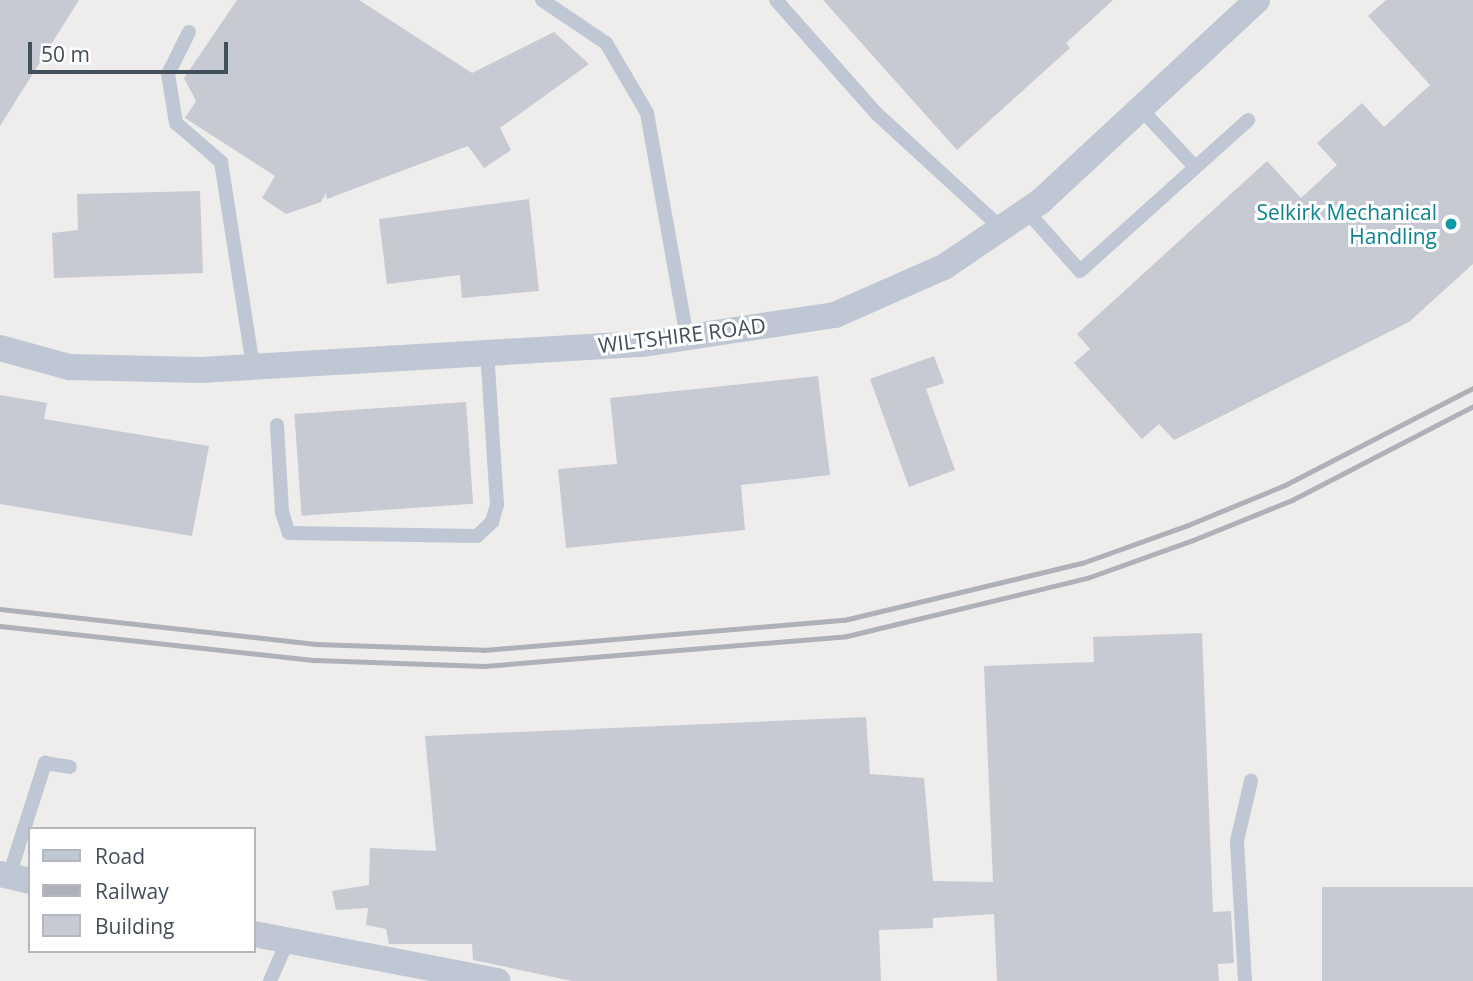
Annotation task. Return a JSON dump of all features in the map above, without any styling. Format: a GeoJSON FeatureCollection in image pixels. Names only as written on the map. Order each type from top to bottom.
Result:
{"type":"FeatureCollection","features":[{"type":"Feature","properties":{"kind":"street","name":"WILTSHIRE ROAD"},"geometry":{"type":"LineString","coordinates":[[0,348],[69,367],[253,366],[687,338],[835,315],[944,268],[1026,210],[1257,0]]}},
{"type":"Feature","properties":{"kind":"street"},"geometry":{"type":"LineString","coordinates":[[256,934],[498,981]]}},
{"type":"Feature","properties":{"kind":"lane"},"geometry":{"type":"LineString","coordinates":[[542,0],[606,43],[647,113],[687,338]]}},
{"type":"Feature","properties":{"kind":"lane"},"geometry":{"type":"LineString","coordinates":[[776,0],[877,114],[1001,228]]}},
{"type":"Feature","properties":{"kind":"lane"},"geometry":{"type":"LineString","coordinates":[[189,32],[168,74],[176,123],[221,162],[253,366]]}},
{"type":"Feature","properties":{"kind":"lane"},"geometry":{"type":"LineString","coordinates":[[1140,108],[1195,167]]}},
{"type":"Feature","properties":{"kind":"lane"},"geometry":{"type":"LineString","coordinates":[[1026,210],[1080,271],[1248,120]]}},
{"type":"Feature","properties":{"kind":"lane"},"geometry":{"type":"LineString","coordinates":[[277,425],[282,512],[289,533],[477,536],[492,522],[497,505],[486,352]]}},
{"type":"Feature","properties":{"kind":"lane"},"geometry":{"type":"LineString","coordinates":[[13,877],[45,763],[69,767]]}},
{"type":"Feature","properties":{"kind":"lane"},"geometry":{"type":"LineString","coordinates":[[1245,981],[1237,841],[1251,781]]}},
{"type":"Feature","properties":{"kind":"lane"},"geometry":{"type":"LineString","coordinates":[[270,981],[287,942]]}},
{"type":"Feature","properties":{"kind":"building"},"geometry":{"type":"Polygon","coordinates":[[[0,0],[79,0],[0,126],[0,0]]]}},
{"type":"Feature","properties":{"kind":"building"},"geometry":{"type":"Polygon","coordinates":[[[237,0],[359,0],[472,73],[554,32],[589,64],[500,128],[511,150],[484,168],[468,146],[327,199],[326,193],[321,202],[286,214],[262,198],[275,176],[185,118],[196,101],[184,78],[237,0]]]}},
{"type":"Feature","properties":{"kind":"building"},"geometry":{"type":"Polygon","coordinates":[[[823,0],[1113,0],[1066,43],[1070,48],[957,150],[823,0]]]}},
{"type":"Feature","properties":{"kind":"building"},"geometry":{"type":"Polygon","coordinates":[[[1386,0],[1473,0],[1473,264],[1409,322],[1174,440],[1159,424],[1142,439],[1074,363],[1090,349],[1077,334],[1267,161],[1301,198],[1337,165],[1317,143],[1362,103],[1384,127],[1430,85],[1368,16],[1386,0]]]}},
{"type":"Feature","properties":{"kind":"building"},"geometry":{"type":"Polygon","coordinates":[[[200,191],[203,273],[54,278],[52,233],[78,230],[77,194],[200,191]]]}},
{"type":"Feature","properties":{"kind":"building"},"geometry":{"type":"Polygon","coordinates":[[[529,199],[539,291],[462,298],[460,275],[387,284],[379,219],[529,199]]]}},
{"type":"Feature","properties":{"kind":"building"},"geometry":{"type":"Polygon","coordinates":[[[934,356],[944,383],[926,389],[955,470],[909,487],[870,379],[934,356]]]}},
{"type":"Feature","properties":{"kind":"building"},"geometry":{"type":"Polygon","coordinates":[[[818,376],[830,475],[741,485],[745,530],[566,548],[558,469],[617,464],[610,398],[818,376]]]}},
{"type":"Feature","properties":{"kind":"building"},"geometry":{"type":"Polygon","coordinates":[[[0,395],[47,403],[44,419],[209,446],[192,536],[0,504],[0,395]]]}},
{"type":"Feature","properties":{"kind":"building"},"geometry":{"type":"Polygon","coordinates":[[[466,402],[473,504],[302,516],[294,414],[466,402]]]}},
{"type":"Feature","properties":{"kind":"building"},"geometry":{"type":"Polygon","coordinates":[[[1202,633],[1213,912],[1231,911],[1234,963],[1218,964],[1219,981],[997,981],[994,914],[933,918],[933,928],[879,930],[881,981],[572,981],[473,960],[472,944],[389,944],[386,929],[366,925],[368,908],[336,910],[332,891],[369,885],[370,848],[436,851],[425,736],[866,717],[870,774],[924,778],[933,881],[993,882],[984,666],[1094,662],[1093,637],[1202,633]]]}},
{"type":"Feature","properties":{"kind":"building"},"geometry":{"type":"Polygon","coordinates":[[[1322,887],[1473,887],[1473,981],[1322,981],[1322,887]]]}},
{"type":"Feature","properties":{"kind":"railway"},"geometry":{"type":"LineString","coordinates":[[0,609],[316,644],[484,650],[844,620],[1082,563],[1188,525],[1285,485],[1473,388]]}},
{"type":"Feature","properties":{"kind":"railway"},"geometry":{"type":"LineString","coordinates":[[0,626],[315,660],[484,666],[847,636],[1087,578],[1193,540],[1292,500],[1473,406]]}},
{"type":"Feature","properties":{"kind":"place","name":"Selkirk Mechanical Handling"},"geometry":{"type":"Point","coordinates":[1451,224]}}]}
